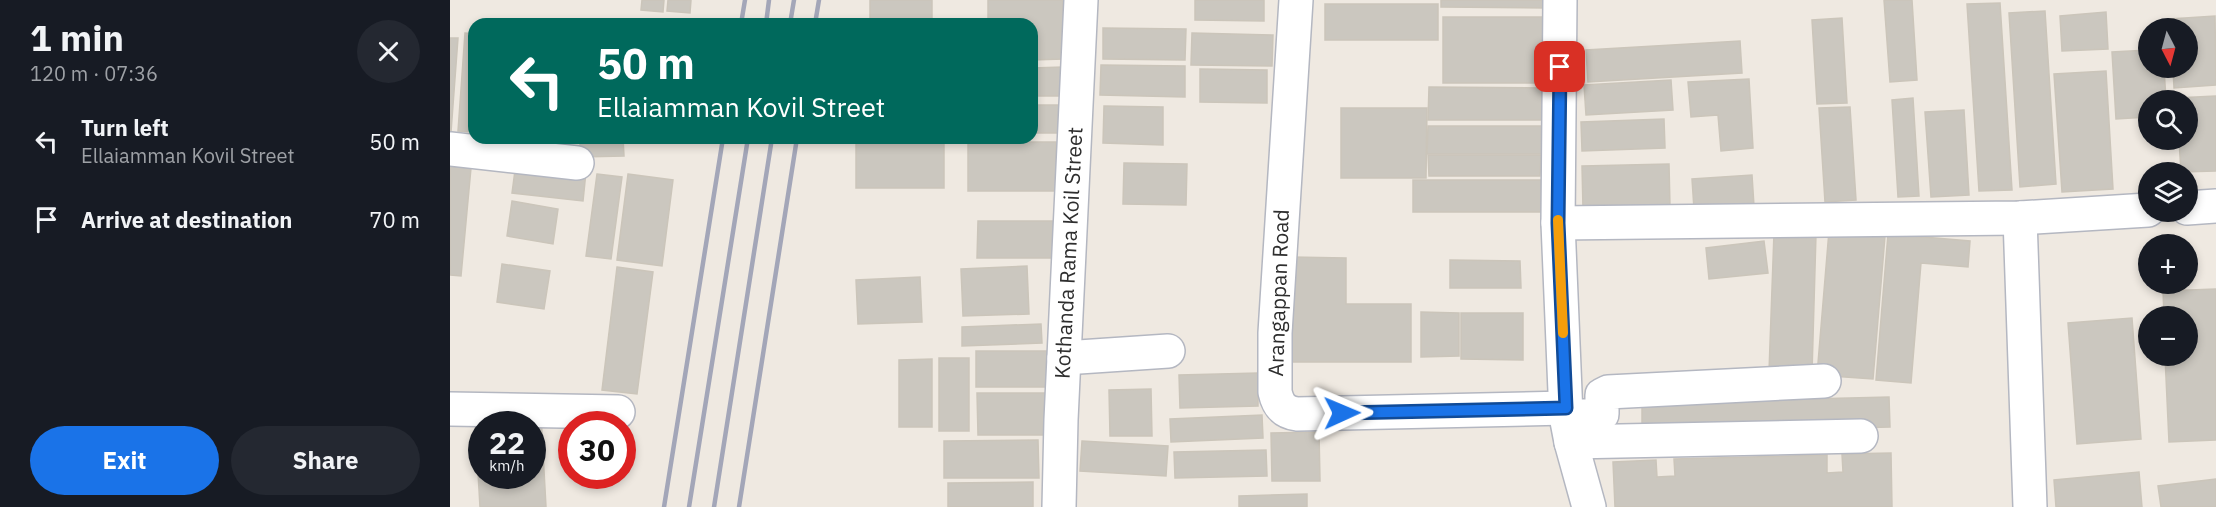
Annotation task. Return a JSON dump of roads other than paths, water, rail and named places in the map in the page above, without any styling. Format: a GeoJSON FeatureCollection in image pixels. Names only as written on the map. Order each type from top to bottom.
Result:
{"type":"FeatureCollection","features":[{"type":"Feature","properties":{"kind":"street","name":"Kothanda Rama Koil Street"},"geometry":{"type":"LineString","coordinates":[[1059,507],[1081,0]]}},
{"type":"Feature","properties":{"kind":"street","name":"Arangappan Road"},"geometry":{"type":"LineString","coordinates":[[1296,0],[1275,333],[1275,392],[1281,408],[1289,413],[1297,414],[1568,422]]}},
{"type":"Feature","properties":{"kind":"street"},"geometry":{"type":"LineString","coordinates":[[1560,0],[1558,223],[1568,422],[1589,507]]}},
{"type":"Feature","properties":{"kind":"street"},"geometry":{"type":"LineString","coordinates":[[450,149],[577,164]]}},
{"type":"Feature","properties":{"kind":"street"},"geometry":{"type":"LineString","coordinates":[[2198,207],[2216,206]]}},
{"type":"Feature","properties":{"kind":"street"},"geometry":{"type":"LineString","coordinates":[[1558,223],[2020,218],[2138,211]]}},
{"type":"Feature","properties":{"kind":"street"},"geometry":{"type":"LineString","coordinates":[[2020,218],[2030,507]]}},
{"type":"Feature","properties":{"kind":"street"},"geometry":{"type":"LineString","coordinates":[[1064,358],[1168,351]]}},
{"type":"Feature","properties":{"kind":"street"},"geometry":{"type":"LineString","coordinates":[[1568,422],[1602,414],[1602,395],[1608,392],[1824,381]]}},
{"type":"Feature","properties":{"kind":"street"},"geometry":{"type":"LineString","coordinates":[[450,409],[562,411]]}},
{"type":"Feature","properties":{"kind":"street"},"geometry":{"type":"LineString","coordinates":[[1568,422],[1861,436]]}},
{"type":"Feature","properties":{"kind":"railway"},"geometry":{"type":"LineString","coordinates":[[742,18],[745,0]]}},
{"type":"Feature","properties":{"kind":"railway"},"geometry":{"type":"LineString","coordinates":[[767,18],[769,0]]}},
{"type":"Feature","properties":{"kind":"railway"},"geometry":{"type":"LineString","coordinates":[[791,18],[794,0]]}},
{"type":"Feature","properties":{"kind":"railway"},"geometry":{"type":"LineString","coordinates":[[816,18],[819,0]]}},
{"type":"Feature","properties":{"kind":"railway"},"geometry":{"type":"LineString","coordinates":[[664,507],[722,144]]}},
{"type":"Feature","properties":{"kind":"railway"},"geometry":{"type":"LineString","coordinates":[[689,507],[747,144]]}},
{"type":"Feature","properties":{"kind":"railway"},"geometry":{"type":"LineString","coordinates":[[714,507],[771,144]]}},
{"type":"Feature","properties":{"kind":"railway"},"geometry":{"type":"LineString","coordinates":[[739,507],[796,144]]}}]}
